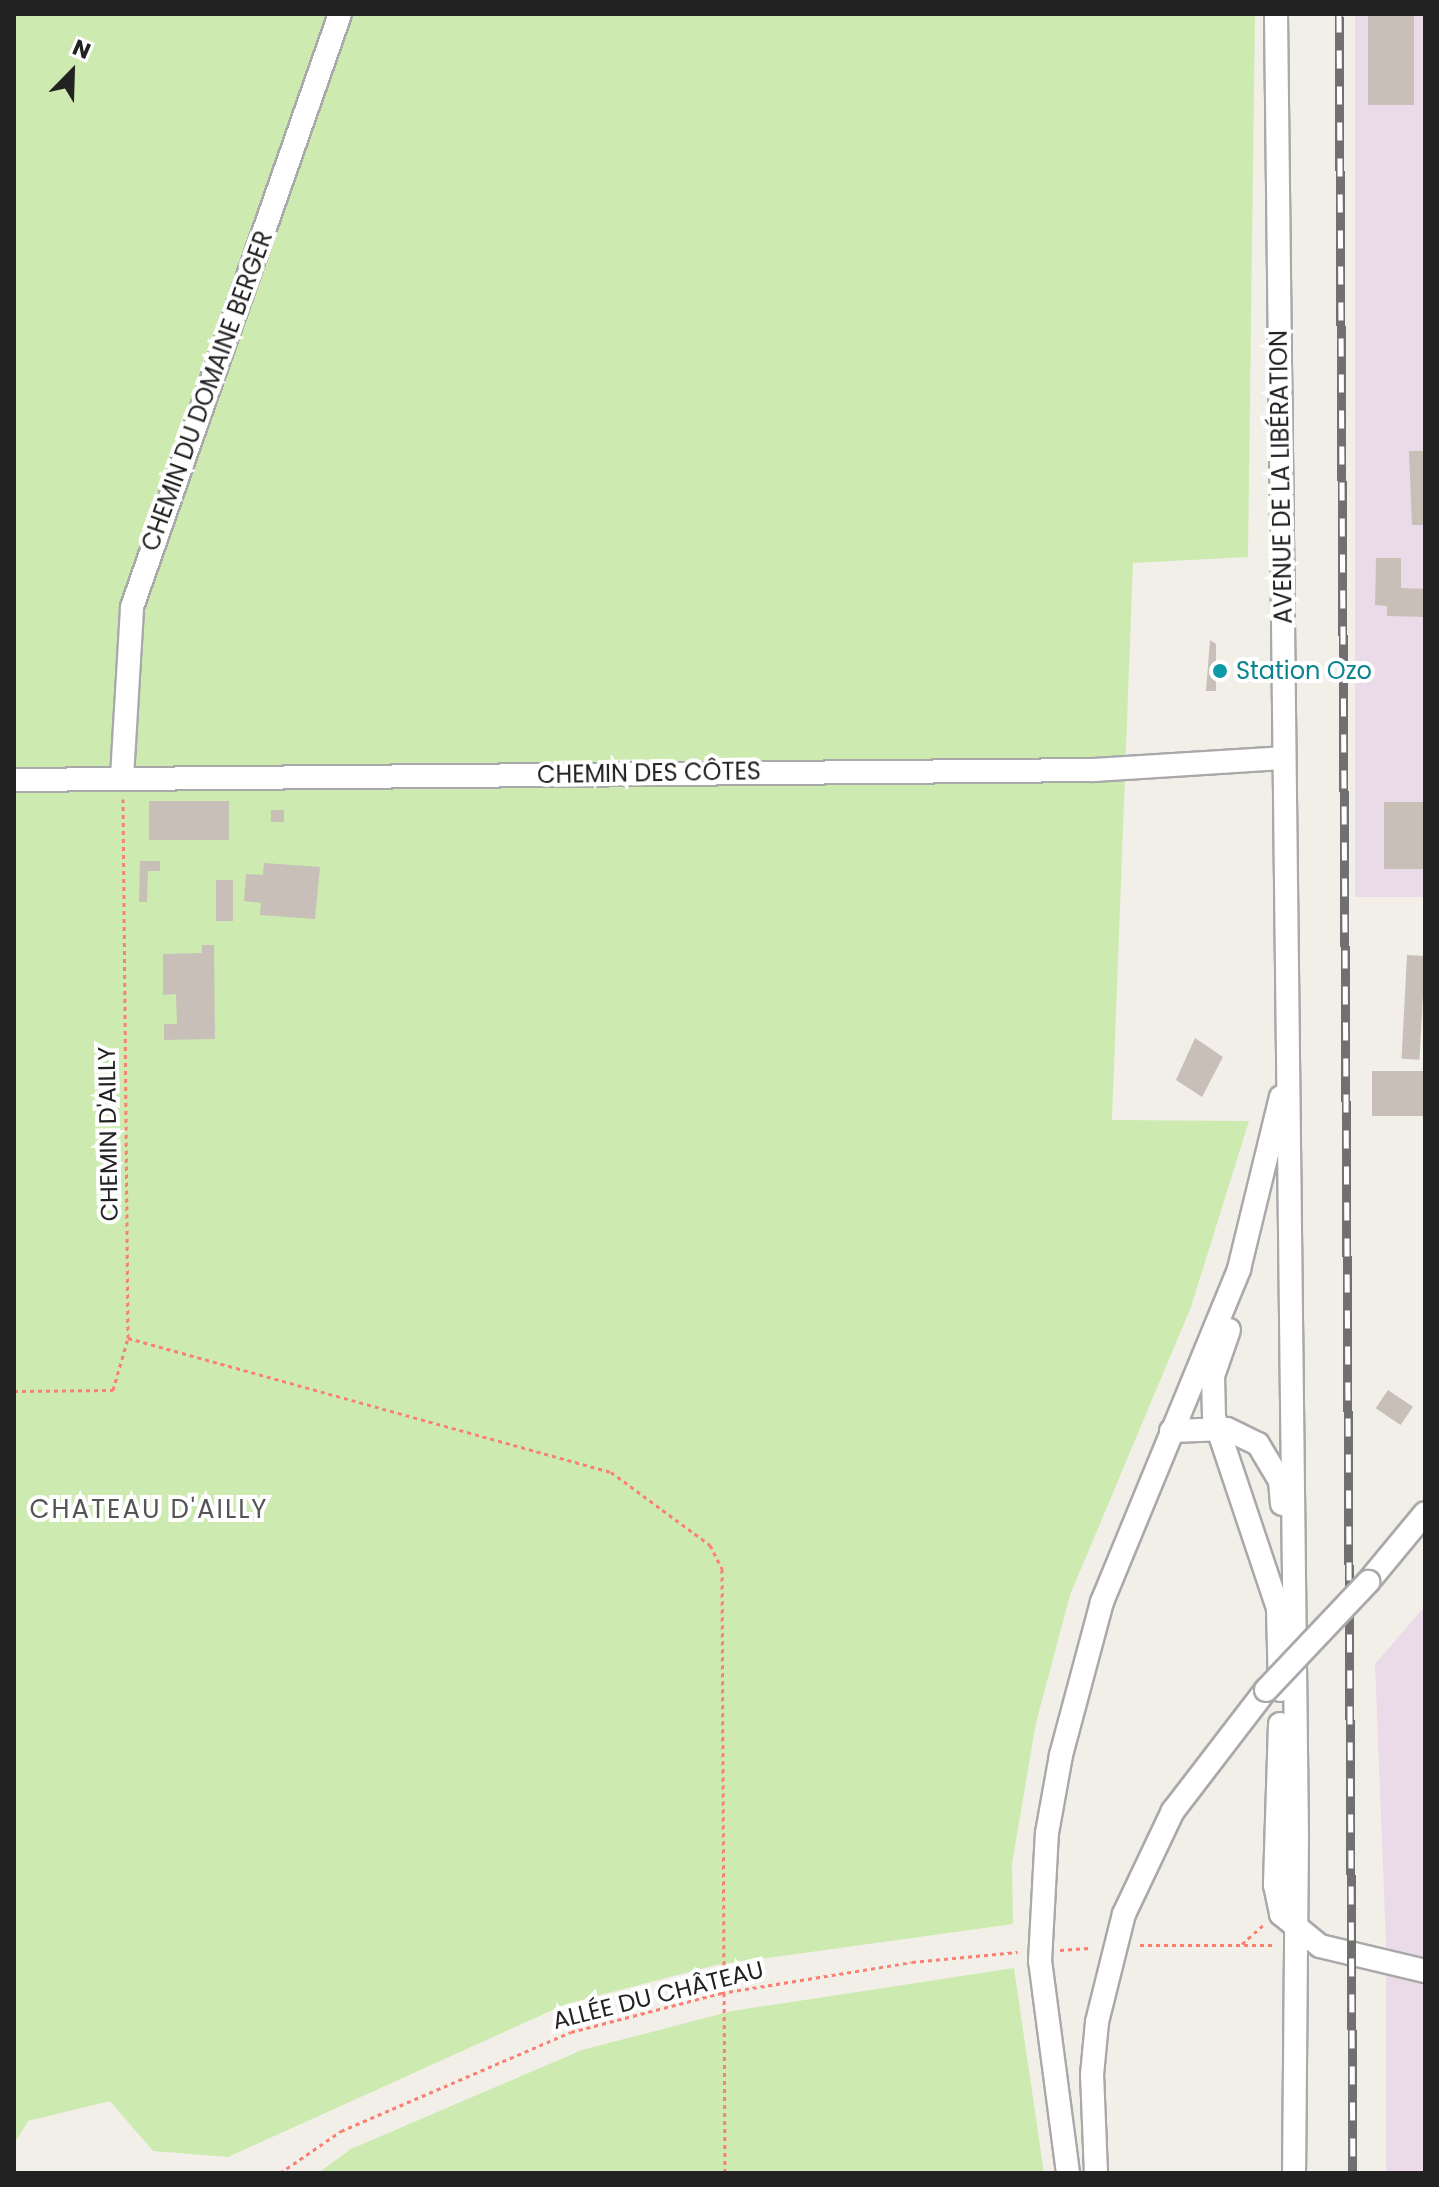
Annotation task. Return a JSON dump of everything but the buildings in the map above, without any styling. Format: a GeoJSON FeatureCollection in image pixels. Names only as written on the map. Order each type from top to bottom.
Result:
{"type":"FeatureCollection","features":[{"type":"Feature","properties":{"kind":"street","name":"CHEMIN DU DOMAINE BERGER"},"geometry":{"type":"LineString","coordinates":[[122,777],[126,640],[135,596],[340,14]]}},
{"type":"Feature","properties":{"kind":"street","name":"AVENUE DE LA LIBÉRATION"},"geometry":{"type":"LineString","coordinates":[[1276,14],[1284,1084]]}},
{"type":"Feature","properties":{"kind":"street","name":"CHEMIN DES CÔTES"},"geometry":{"type":"LineString","coordinates":[[14,780],[1093,770],[1283,758]]}},
{"type":"Feature","properties":{"kind":"street"},"geometry":{"type":"LineString","coordinates":[[1284,1084],[1239,1269],[1232,1323],[1213,1376],[1217,1428],[1278,1608],[1275,1901],[1297,1939],[1425,1971]]}},
{"type":"Feature","properties":{"kind":"street"},"geometry":{"type":"LineString","coordinates":[[1284,1084],[1291,1132],[1297,1939],[1294,2173]]}},
{"type":"Feature","properties":{"kind":"street"},"geometry":{"type":"LineString","coordinates":[[1068,2173],[1040,1961],[1047,1833],[1077,1678],[1171,1431],[1239,1269]]}},
{"type":"Feature","properties":{"kind":"street"},"geometry":{"type":"LineString","coordinates":[[1171,1431],[1217,1428],[1244,1435],[1271,1461],[1294,1563]]}},
{"type":"Feature","properties":{"kind":"street"},"geometry":{"type":"LineString","coordinates":[[1096,2173],[1095,2035],[1124,1914],[1173,1811],[1266,1690],[1368,1582],[1425,1513]]}},
{"type":"Feature","properties":{"kind":"path","name":"CHEMIN D'AILLY"},"geometry":{"type":"LineString","coordinates":[[14,1391],[113,1390],[128,1338],[122,777]]}},
{"type":"Feature","properties":{"kind":"path"},"geometry":{"type":"LineString","coordinates":[[128,1338],[611,1472],[710,1545],[722,1569],[721,1993],[725,2173]]}},
{"type":"Feature","properties":{"kind":"path"},"geometry":{"type":"LineString","coordinates":[[1240,1946],[1259,1930],[1275,1901]]}},
{"type":"Feature","properties":{"kind":"path"},"geometry":{"type":"LineString","coordinates":[[1140,1945],[1240,1946],[1297,1939]]}},
{"type":"Feature","properties":{"kind":"path"},"geometry":{"type":"LineString","coordinates":[[1052,1950],[1089,1948]]}},
{"type":"Feature","properties":{"kind":"path","name":"ALLÉE DU CHÂTEAU"},"geometry":{"type":"LineString","coordinates":[[280,2173],[341,2131],[571,2032],[721,1993],[912,1962],[1027,1951]]}},
{"type":"Feature","properties":{"kind":"shaded area"},"geometry":{"type":"Polygon","coordinates":[[[1355,14],[1425,14],[1425,897],[1355,897],[1355,14]]]}},
{"type":"Feature","properties":{"kind":"shaded area"},"geometry":{"type":"Polygon","coordinates":[[[1425,1606],[1425,2173],[1386,2173],[1386,1943],[1375,1664],[1425,1606]]]}},
{"type":"Feature","properties":{"kind":"green space"},"geometry":{"type":"Polygon","coordinates":[[[14,14],[1255,14],[1248,557],[1133,563],[1112,1120],[1249,1121],[1191,1307],[1070,1595],[1036,1723],[1012,1864],[1013,1924],[716,1965],[566,2004],[228,2157],[153,2151],[110,2101],[28,2121],[14,2144],[14,14]]]}},
{"type":"Feature","properties":{"kind":"green space"},"geometry":{"type":"Polygon","coordinates":[[[1014,1968],[1044,2173],[318,2173],[351,2149],[582,2050],[732,2011],[1014,1968]]]}},
{"type":"Feature","properties":{"kind":"railway"},"geometry":{"type":"LineString","coordinates":[[1339,14],[1353,2173]]}},
{"type":"Feature","properties":{"kind":"place","name":"Station Ozo"},"geometry":{"type":"Point","coordinates":[1220,671]}},
{"type":"Feature","properties":{"kind":"district","name":"CHATEAU D'AILLY"},"geometry":{"type":"Point","coordinates":[149,1510]}}]}
